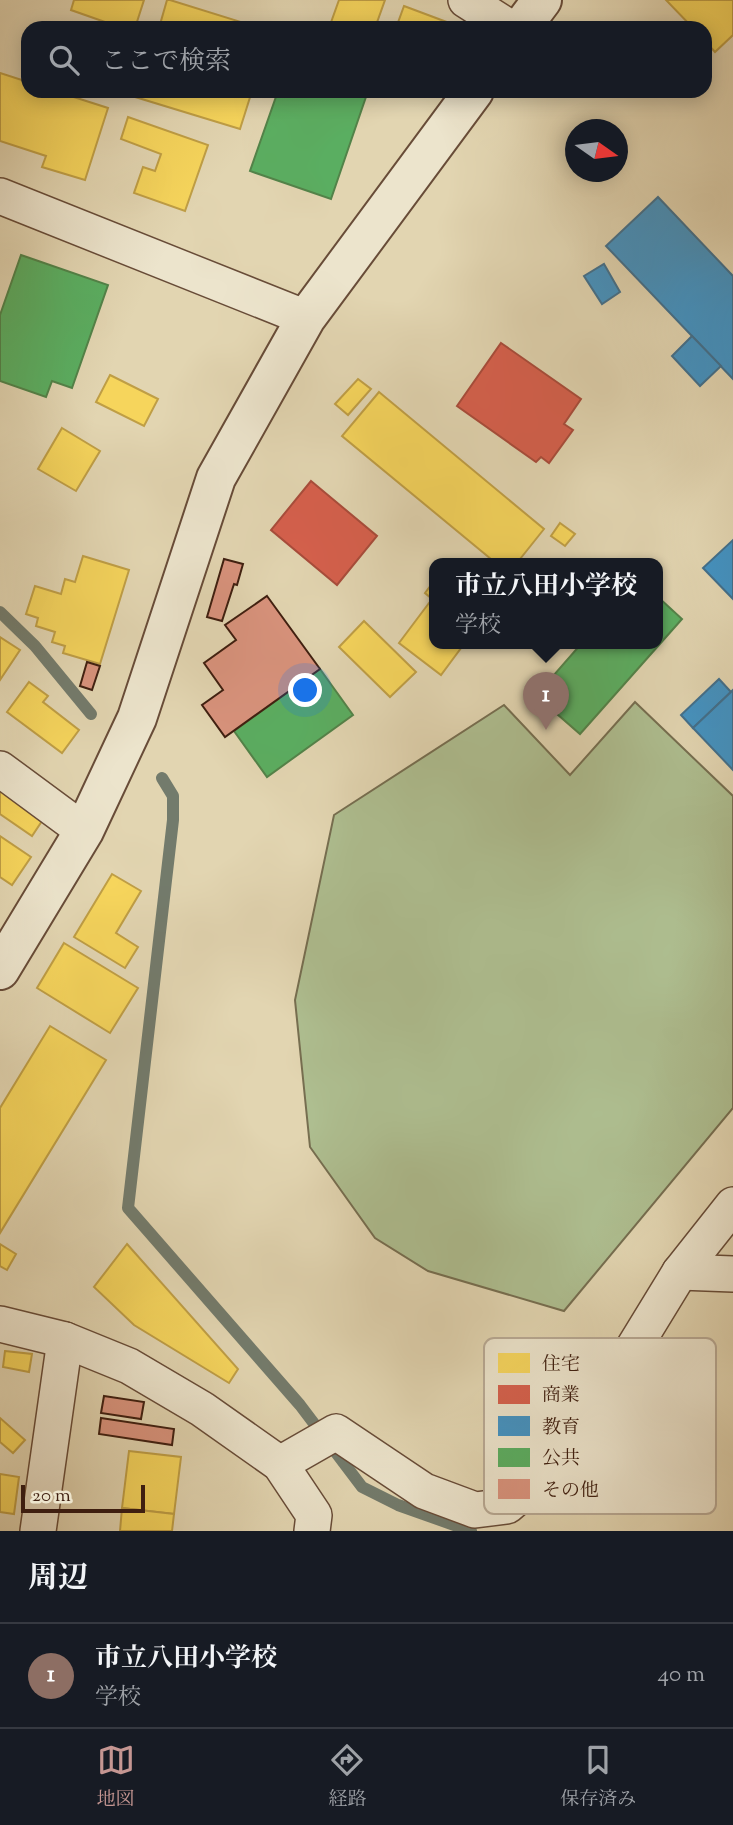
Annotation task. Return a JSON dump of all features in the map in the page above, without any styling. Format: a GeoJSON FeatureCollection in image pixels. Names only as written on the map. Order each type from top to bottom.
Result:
{"type":"FeatureCollection","features":[{"type":"Feature","properties":{"kind":"street"},"geometry":{"type":"LineString","coordinates":[[466,0],[499,21]]}},
{"type":"Feature","properties":{"kind":"street"},"geometry":{"type":"LineString","coordinates":[[526,21],[542,0]]}},
{"type":"Feature","properties":{"kind":"street"},"geometry":{"type":"LineString","coordinates":[[0,970],[84,831],[137,718],[216,478],[306,318],[469,98]]}},
{"type":"Feature","properties":{"kind":"street"},"geometry":{"type":"LineString","coordinates":[[0,196],[306,318]]}},
{"type":"Feature","properties":{"kind":"street"},"geometry":{"type":"LineString","coordinates":[[0,769],[84,831]]}},
{"type":"Feature","properties":{"kind":"street"},"geometry":{"type":"LineString","coordinates":[[640,1338],[680,1272],[733,1205]]}},
{"type":"Feature","properties":{"kind":"street"},"geometry":{"type":"LineString","coordinates":[[680,1272],[733,1274]]}},
{"type":"Feature","properties":{"kind":"street"},"geometry":{"type":"LineString","coordinates":[[0,1324],[65,1340],[129,1366],[202,1409],[280,1464],[314,1515],[312,1531]]}},
{"type":"Feature","properties":{"kind":"street"},"geometry":{"type":"LineString","coordinates":[[38,1531],[65,1340]]}},
{"type":"Feature","properties":{"kind":"street"},"geometry":{"type":"LineString","coordinates":[[280,1464],[336,1433],[424,1491],[475,1510],[484,1509]]}},
{"type":"Feature","properties":{"kind":"green space"},"geometry":{"type":"Polygon","coordinates":[[[635,702],[733,796],[733,1108],[564,1311],[428,1271],[375,1238],[310,1147],[295,1000],[334,815],[504,705],[570,775],[635,702]]]}},
{"type":"Feature","properties":{"kind":"building: 住宅"},"geometry":{"type":"Polygon","coordinates":[[[74,0],[144,0],[137,21],[102,21],[71,10],[74,0]]]}},
{"type":"Feature","properties":{"kind":"building: 住宅"},"geometry":{"type":"Polygon","coordinates":[[[167,0],[170,0],[238,21],[161,21],[167,0]]]}},
{"type":"Feature","properties":{"kind":"building: 住宅"},"geometry":{"type":"Polygon","coordinates":[[[339,0],[385,0],[378,21],[332,21],[339,0]]]}},
{"type":"Feature","properties":{"kind":"building: 住宅"},"geometry":{"type":"Polygon","coordinates":[[[666,0],[733,0],[733,35],[715,52],[712,49],[712,21],[686,21],[666,0]]]}},
{"type":"Feature","properties":{"kind":"building: 住宅"},"geometry":{"type":"Polygon","coordinates":[[[404,6],[444,21],[399,21],[404,6]]]}},
{"type":"Feature","properties":{"kind":"building: 住宅"},"geometry":{"type":"Polygon","coordinates":[[[0,73],[21,80],[21,98],[77,98],[108,108],[85,180],[42,167],[46,156],[0,141],[0,73]]]}},
{"type":"Feature","properties":{"kind":"building: 住宅"},"geometry":{"type":"Polygon","coordinates":[[[139,98],[250,98],[240,129],[139,98]]]}},
{"type":"Feature","properties":{"kind":"building: 住宅"},"geometry":{"type":"Polygon","coordinates":[[[128,117],[208,145],[185,211],[134,193],[143,167],[155,171],[161,154],[121,139],[128,117]]]}},
{"type":"Feature","properties":{"kind":"building: 住宅"},"geometry":{"type":"Polygon","coordinates":[[[110,375],[158,399],[144,426],[96,402],[110,375]]]}},
{"type":"Feature","properties":{"kind":"building: 住宅"},"geometry":{"type":"Polygon","coordinates":[[[358,379],[371,389],[348,415],[335,404],[358,379]]]}},
{"type":"Feature","properties":{"kind":"building: 住宅"},"geometry":{"type":"Polygon","coordinates":[[[379,392],[544,529],[521,558],[490,558],[342,436],[379,392]]]}},
{"type":"Feature","properties":{"kind":"building: 住宅"},"geometry":{"type":"Polygon","coordinates":[[[62,428],[100,451],[76,491],[38,469],[62,428]]]}},
{"type":"Feature","properties":{"kind":"building: 住宅"},"geometry":{"type":"Polygon","coordinates":[[[560,523],[575,534],[565,546],[551,536],[560,523]]]}},
{"type":"Feature","properties":{"kind":"building: 住宅"},"geometry":{"type":"Polygon","coordinates":[[[83,556],[129,570],[100,664],[63,653],[65,646],[52,642],[55,632],[36,626],[38,618],[26,614],[35,586],[61,594],[65,579],[75,582],[83,556]]]}},
{"type":"Feature","properties":{"kind":"building: 住宅"},"geometry":{"type":"Polygon","coordinates":[[[429,603],[429,649],[460,649],[441,675],[399,643],[429,603]]]}},
{"type":"Feature","properties":{"kind":"building: 住宅"},"geometry":{"type":"Polygon","coordinates":[[[364,621],[416,672],[390,697],[339,647],[364,621]]]}},
{"type":"Feature","properties":{"kind":"building: 住宅"},"geometry":{"type":"Polygon","coordinates":[[[0,637],[20,650],[0,680],[0,637]]]}},
{"type":"Feature","properties":{"kind":"building: 住宅"},"geometry":{"type":"Polygon","coordinates":[[[29,682],[48,696],[43,702],[79,730],[62,753],[7,712],[29,682]]]}},
{"type":"Feature","properties":{"kind":"building: 住宅"},"geometry":{"type":"Polygon","coordinates":[[[0,784],[46,815],[32,836],[0,814],[0,784]]]}},
{"type":"Feature","properties":{"kind":"building: 住宅"},"geometry":{"type":"Polygon","coordinates":[[[0,836],[31,857],[12,885],[0,877],[0,836]]]}},
{"type":"Feature","properties":{"kind":"building: 住宅"},"geometry":{"type":"Polygon","coordinates":[[[112,874],[141,891],[116,933],[138,947],[125,968],[74,937],[112,874]]]}},
{"type":"Feature","properties":{"kind":"building: 住宅"},"geometry":{"type":"Polygon","coordinates":[[[64,943],[138,988],[110,1033],[37,988],[64,943]]]}},
{"type":"Feature","properties":{"kind":"building: 住宅"},"geometry":{"type":"Polygon","coordinates":[[[50,1026],[106,1060],[0,1233],[0,1108],[50,1026]]]}},
{"type":"Feature","properties":{"kind":"building: 住宅"},"geometry":{"type":"Polygon","coordinates":[[[0,1244],[16,1254],[7,1270],[0,1266],[0,1244]]]}},
{"type":"Feature","properties":{"kind":"building: 住宅"},"geometry":{"type":"Polygon","coordinates":[[[127,1244],[238,1369],[229,1383],[134,1325],[94,1287],[127,1244]]]}},
{"type":"Feature","properties":{"kind":"building: 住宅"},"geometry":{"type":"Polygon","coordinates":[[[5,1351],[32,1354],[29,1372],[3,1367],[5,1351]]]}},
{"type":"Feature","properties":{"kind":"building: 住宅"},"geometry":{"type":"Polygon","coordinates":[[[0,1418],[25,1440],[13,1453],[0,1442],[0,1418]]]}},
{"type":"Feature","properties":{"kind":"building: 住宅"},"geometry":{"type":"Polygon","coordinates":[[[129,1451],[181,1457],[174,1514],[122,1508],[129,1451]]]}},
{"type":"Feature","properties":{"kind":"building: 住宅"},"geometry":{"type":"Polygon","coordinates":[[[0,1474],[19,1477],[14,1514],[0,1512],[0,1474]]]}},
{"type":"Feature","properties":{"kind":"building: 住宅"},"geometry":{"type":"Polygon","coordinates":[[[122,1508],[174,1514],[172,1531],[120,1531],[122,1508]]]}},
{"type":"Feature","properties":{"kind":"building: 商業"},"geometry":{"type":"Polygon","coordinates":[[[501,343],[581,399],[564,424],[573,430],[549,463],[541,457],[536,462],[457,406],[501,343]]]}},
{"type":"Feature","properties":{"kind":"building: 商業"},"geometry":{"type":"Polygon","coordinates":[[[311,481],[377,536],[337,585],[271,530],[311,481]]]}},
{"type":"Feature","properties":{"kind":"building: 教育"},"geometry":{"type":"Polygon","coordinates":[[[658,197],[733,276],[733,379],[606,246],[658,197]]]}},
{"type":"Feature","properties":{"kind":"building: 教育"},"geometry":{"type":"Polygon","coordinates":[[[604,264],[620,292],[602,304],[584,276],[604,264]]]}},
{"type":"Feature","properties":{"kind":"building: 教育"},"geometry":{"type":"Polygon","coordinates":[[[692,336],[721,366],[700,386],[672,356],[692,336]]]}},
{"type":"Feature","properties":{"kind":"building: 教育"},"geometry":{"type":"Polygon","coordinates":[[[733,540],[733,599],[703,568],[733,540]]]}},
{"type":"Feature","properties":{"kind":"building: 教育"},"geometry":{"type":"Polygon","coordinates":[[[719,679],[731,692],[693,728],[681,715],[719,679]]]}},
{"type":"Feature","properties":{"kind":"building: 教育"},"geometry":{"type":"Polygon","coordinates":[[[733,690],[733,770],[693,728],[733,690]]]}},
{"type":"Feature","properties":{"kind":"building: 公共"},"geometry":{"type":"Polygon","coordinates":[[[276,98],[366,98],[331,199],[250,171],[276,98]]]}},
{"type":"Feature","properties":{"kind":"building: 公共"},"geometry":{"type":"Polygon","coordinates":[[[21,255],[108,285],[72,388],[52,381],[46,397],[0,381],[0,315],[21,255]]]}},
{"type":"Feature","properties":{"kind":"building: 公共"},"geometry":{"type":"Polygon","coordinates":[[[663,602],[682,619],[663,640],[663,602]]]}},
{"type":"Feature","properties":{"kind":"building: 公共"},"geometry":{"type":"Polygon","coordinates":[[[577,649],[655,649],[580,734],[541,700],[544,696],[539,692],[577,649]]]}},
{"type":"Feature","properties":{"kind":"building: 公共"},"geometry":{"type":"Polygon","coordinates":[[[320,669],[353,715],[267,777],[234,731],[320,669]]]}},
{"type":"Feature","properties":{"kind":"building: その他"},"geometry":{"type":"Polygon","coordinates":[[[224,559],[243,564],[222,621],[207,617],[224,559]]]}},
{"type":"Feature","properties":{"kind":"building: その他"},"geometry":{"type":"Polygon","coordinates":[[[267,596],[320,669],[225,737],[202,705],[223,690],[204,663],[236,640],[225,625],[267,596]]]}},
{"type":"Feature","properties":{"kind":"building: その他"},"geometry":{"type":"Polygon","coordinates":[[[87,662],[100,666],[92,690],[80,686],[87,662]]]}},
{"type":"Feature","properties":{"kind":"building: その他"},"geometry":{"type":"Polygon","coordinates":[[[104,1396],[144,1402],[141,1419],[101,1413],[104,1396]]]}},
{"type":"Feature","properties":{"kind":"building: その他"},"geometry":{"type":"Polygon","coordinates":[[[101,1418],[174,1429],[172,1445],[99,1434],[101,1418]]]}},
{"type":"Feature","properties":{"kind":"waterway"},"geometry":{"type":"LineString","coordinates":[[0,612],[35,646],[91,714]]}},
{"type":"Feature","properties":{"kind":"waterway"},"geometry":{"type":"LineString","coordinates":[[162,778],[173,796],[173,820],[128,1208],[300,1405],[362,1487],[398,1505],[471,1531]]}},
{"type":"Feature","properties":{"kind":"place","name":"市立八田小学校"},"geometry":{"type":"Point","coordinates":[546,730]}}]}
